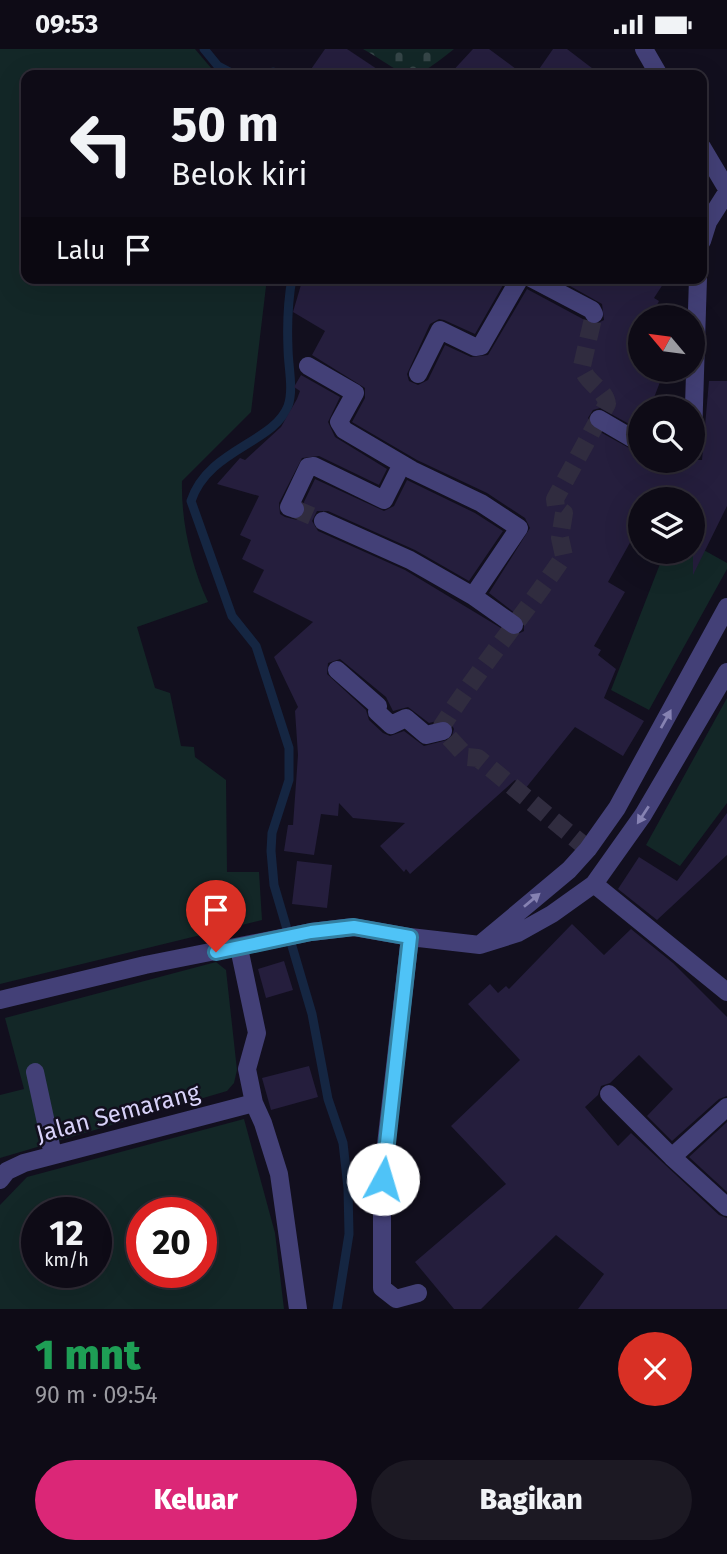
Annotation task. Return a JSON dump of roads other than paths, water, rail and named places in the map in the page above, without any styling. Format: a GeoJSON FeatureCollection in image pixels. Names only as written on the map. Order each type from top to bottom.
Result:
{"type":"FeatureCollection","features":[{"type":"Feature","properties":{"kind":"street"},"geometry":{"type":"LineString","coordinates":[[644,49],[656,70]]}},
{"type":"Feature","properties":{"kind":"street"},"geometry":{"type":"LineString","coordinates":[[707,151],[721,163],[727,190],[707,225]]}},
{"type":"Feature","properties":{"kind":"street"},"geometry":{"type":"LineString","coordinates":[[418,374],[440,330],[475,347],[481,346],[517,284]]}},
{"type":"Feature","properties":{"kind":"street"},"geometry":{"type":"LineString","coordinates":[[542,284],[592,310],[594,314]]}},
{"type":"Feature","properties":{"kind":"street"},"geometry":{"type":"LineString","coordinates":[[694,396],[698,284]]}},
{"type":"Feature","properties":{"kind":"street"},"geometry":{"type":"LineString","coordinates":[[307,366],[355,393],[339,425],[402,464],[481,503],[519,528],[473,596]]}},
{"type":"Feature","properties":{"kind":"street"},"geometry":{"type":"LineString","coordinates":[[599,419],[628,436]]}},
{"type":"Feature","properties":{"kind":"street"},"geometry":{"type":"LineString","coordinates":[[295,509],[289,507],[308,467],[314,466],[384,500],[402,464]]}},
{"type":"Feature","properties":{"kind":"street"},"geometry":{"type":"LineString","coordinates":[[323,521],[410,560],[473,596],[514,625]]}},
{"type":"Feature","properties":{"kind":"street"},"geometry":{"type":"LineString","coordinates":[[480,945],[569,870],[588,849],[617,808],[727,607]]}},
{"type":"Feature","properties":{"kind":"street"},"geometry":{"type":"LineString","coordinates":[[337,670],[378,706],[377,712],[391,726],[406,718],[426,735],[443,731]]}},
{"type":"Feature","properties":{"kind":"street"},"geometry":{"type":"LineString","coordinates":[[0,1000],[145,965],[311,932],[354,927],[480,945],[519,933],[552,914],[594,884],[643,815],[727,672]]}},
{"type":"Feature","properties":{"kind":"street"},"geometry":{"type":"LineString","coordinates":[[594,884],[727,992]]}},
{"type":"Feature","properties":{"kind":"street"},"geometry":{"type":"LineString","coordinates":[[410,937],[383,1179],[382,1288],[396,1299],[418,1293]]}},
{"type":"Feature","properties":{"kind":"street"},"geometry":{"type":"LineString","coordinates":[[239,948],[257,1033],[247,1069],[254,1103],[263,1122],[279,1174],[298,1309]]}},
{"type":"Feature","properties":{"kind":"street"},"geometry":{"type":"LineString","coordinates":[[35,1072],[53,1155]]}},
{"type":"Feature","properties":{"kind":"street"},"geometry":{"type":"LineString","coordinates":[[609,1094],[727,1207]]}},
{"type":"Feature","properties":{"kind":"street","name":"Jalan Semarang"},"geometry":{"type":"LineString","coordinates":[[0,1180],[7,1171],[53,1155],[254,1103]]}},
{"type":"Feature","properties":{"kind":"street"},"geometry":{"type":"LineString","coordinates":[[672,1157],[727,1107]]}},
{"type":"Feature","properties":{"kind":"waterway"},"geometry":{"type":"LineString","coordinates":[[204,49],[218,66],[226,70]]}},
{"type":"Feature","properties":{"kind":"waterway"},"geometry":{"type":"LineString","coordinates":[[291,284],[288,322],[291,385],[288,406],[281,419],[269,429],[211,469],[199,484],[191,501],[232,616],[256,646],[289,748],[289,780],[272,833],[271,851],[274,885],[312,1014],[328,1099],[343,1143],[349,1234],[337,1309]]}},
{"type":"Feature","properties":{"kind":"tunnel"},"geometry":{"type":"LineString","coordinates":[[588,849],[478,758],[467,757],[443,731],[442,726],[564,556],[560,538],[564,513],[556,507],[555,499],[607,404],[603,394],[587,377],[582,366],[594,314]]}},
{"type":"Feature","properties":{"kind":"tunnel"},"geometry":{"type":"LineString","coordinates":[[295,509],[323,521]]}}]}
